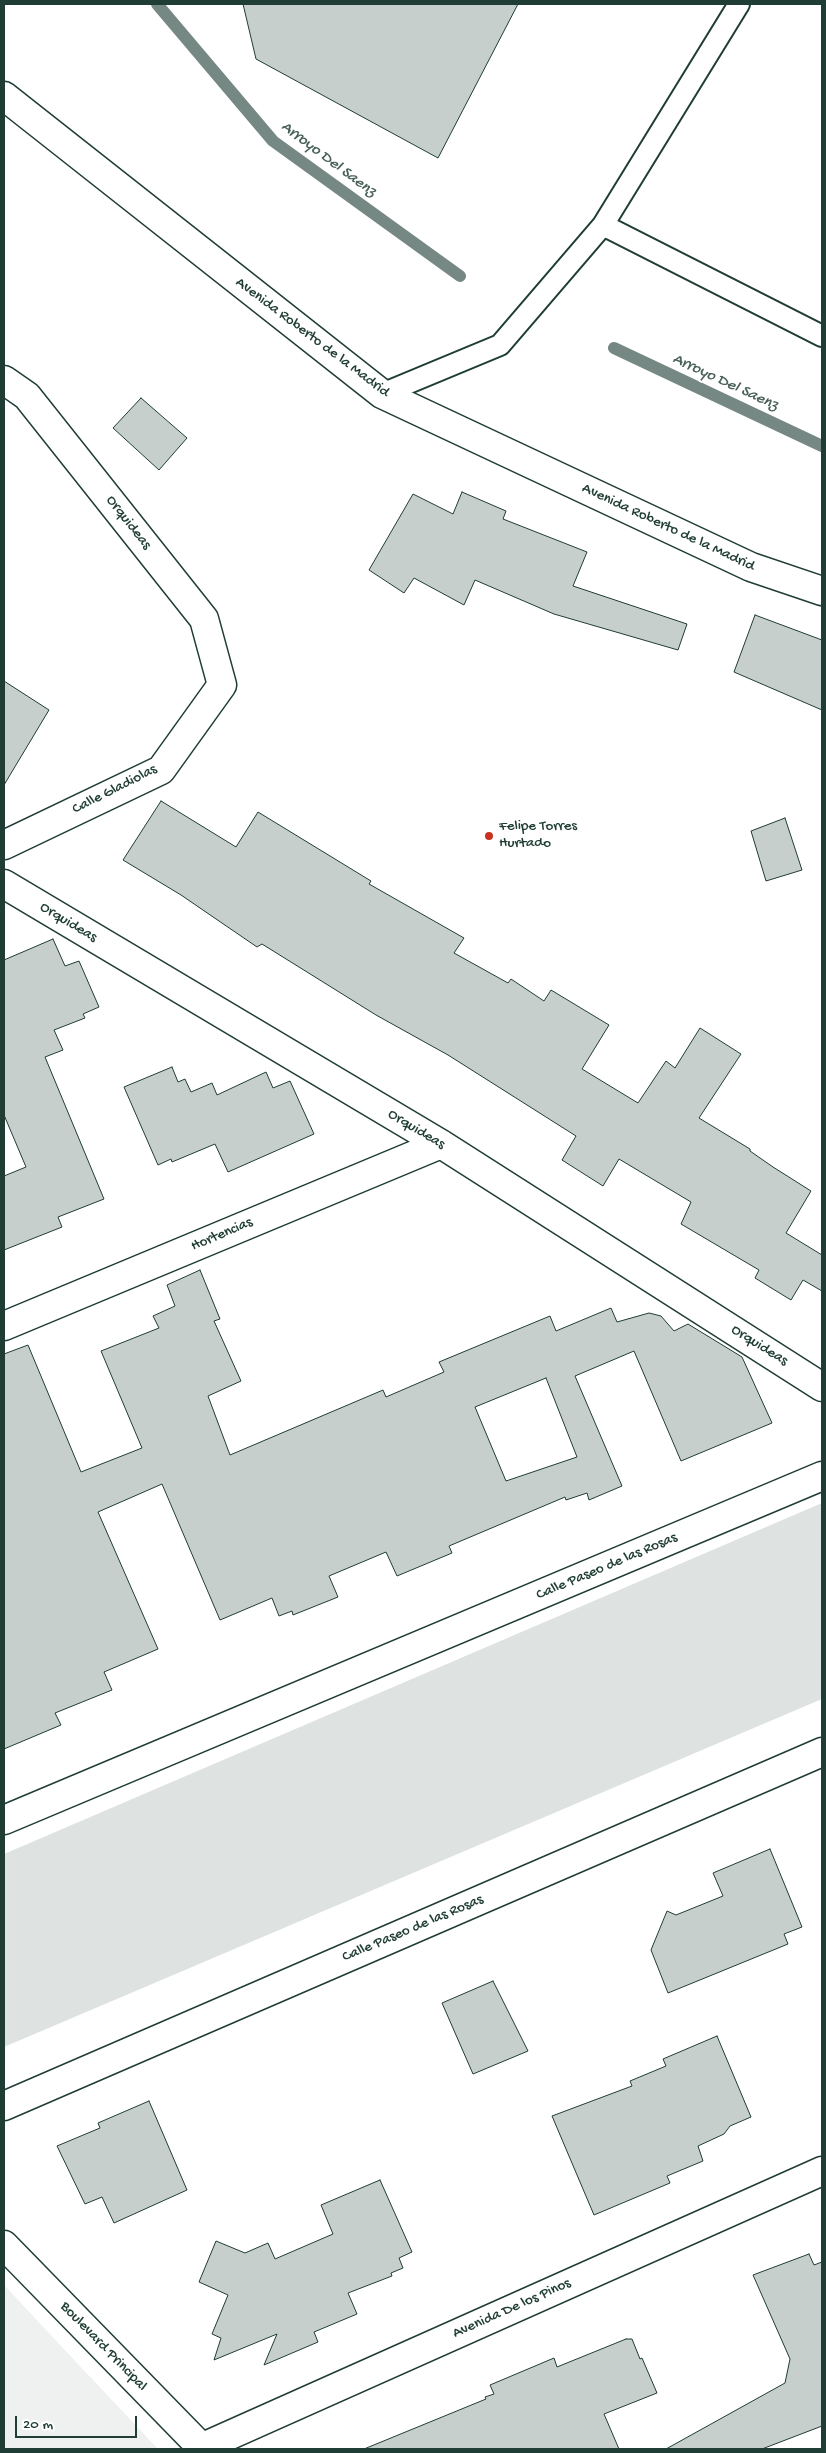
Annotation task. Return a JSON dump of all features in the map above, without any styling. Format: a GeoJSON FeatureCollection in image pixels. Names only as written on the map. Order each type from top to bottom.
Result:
{"type":"FeatureCollection","features":[{"type":"Feature","properties":{"kind":"street","name":"Avenida Roberto de la Madrid"},"geometry":{"type":"LineString","coordinates":[[4,96],[382,394],[751,567],[822,591]]}},
{"type":"Feature","properties":{"kind":"street","name":"Orquideas"},"geometry":{"type":"LineString","coordinates":[[4,380],[27,396],[204,619],[222,685]]}},
{"type":"Feature","properties":{"kind":"street","name":"Calle Gladiolas"},"geometry":{"type":"LineString","coordinates":[[4,845],[160,770],[222,685]]}},
{"type":"Feature","properties":{"kind":"street","name":"Orquideas"},"geometry":{"type":"LineString","coordinates":[[4,884],[441,1144],[822,1386]]}},
{"type":"Feature","properties":{"kind":"street","name":"Hortencias"},"geometry":{"type":"LineString","coordinates":[[4,1326],[441,1144]]}},
{"type":"Feature","properties":{"kind":"street","name":"Calle Paseo de las Rosas"},"geometry":{"type":"LineString","coordinates":[[4,1820],[822,1476]]}},
{"type":"Feature","properties":{"kind":"street","name":"Calle Paseo de las Rosas"},"geometry":{"type":"LineString","coordinates":[[4,2106],[822,1752]]}},
{"type":"Feature","properties":{"kind":"street","name":"Avenida De los Pinos"},"geometry":{"type":"LineString","coordinates":[[202,2448],[822,2171]]}},
{"type":"Feature","properties":{"kind":"street","name":"Boulevard Principal"},"geometry":{"type":"LineString","coordinates":[[4,2245],[202,2448]]}},
{"type":"Feature","properties":{"kind":"lane"},"geometry":{"type":"LineString","coordinates":[[382,394],[500,345],[603,225],[739,4]]}},
{"type":"Feature","properties":{"kind":"lane"},"geometry":{"type":"LineString","coordinates":[[603,225],[822,336]]}},
{"type":"Feature","properties":{"kind":"shaded area"},"geometry":{"type":"Polygon","coordinates":[[[822,1503],[822,1699],[4,2047],[4,1854],[822,1503]]]}},
{"type":"Feature","properties":{"kind":"shaded area"},"geometry":{"type":"Polygon","coordinates":[[[4,2285],[77,2363],[158,2449],[4,2449],[4,2285]]]}},
{"type":"Feature","properties":{"kind":"building"},"geometry":{"type":"Polygon","coordinates":[[[243,4],[518,4],[438,158],[256,59],[243,4]]]}},
{"type":"Feature","properties":{"kind":"building"},"geometry":{"type":"Polygon","coordinates":[[[141,398],[187,438],[159,470],[113,428],[141,398]]]}},
{"type":"Feature","properties":{"kind":"building"},"geometry":{"type":"Polygon","coordinates":[[[462,492],[506,511],[503,519],[587,552],[573,586],[687,624],[678,650],[554,614],[475,580],[464,605],[414,578],[404,593],[369,570],[413,494],[453,514],[462,492]]]}},
{"type":"Feature","properties":{"kind":"building"},"geometry":{"type":"Polygon","coordinates":[[[755,615],[822,640],[822,710],[734,672],[755,615]]]}},
{"type":"Feature","properties":{"kind":"building"},"geometry":{"type":"Polygon","coordinates":[[[4,681],[49,710],[4,785],[4,681]]]}},
{"type":"Feature","properties":{"kind":"building"},"geometry":{"type":"Polygon","coordinates":[[[161,801],[236,847],[258,812],[371,881],[369,884],[464,938],[454,953],[508,983],[511,979],[544,1001],[551,990],[609,1025],[582,1069],[638,1103],[666,1061],[675,1068],[700,1028],[741,1054],[699,1118],[750,1149],[750,1151],[773,1167],[811,1191],[786,1233],[822,1255],[822,1291],[803,1280],[791,1300],[755,1278],[759,1270],[681,1224],[691,1202],[619,1159],[603,1186],[562,1160],[576,1136],[448,1055],[376,1015],[262,944],[257,947],[181,895],[123,860],[161,801]]]}},
{"type":"Feature","properties":{"kind":"building"},"geometry":{"type":"Polygon","coordinates":[[[785,818],[802,870],[766,881],[751,831],[785,818]]]}},
{"type":"Feature","properties":{"kind":"building"},"geometry":{"type":"Polygon","coordinates":[[[53,939],[65,966],[79,961],[99,1007],[83,1014],[85,1018],[54,1030],[63,1050],[45,1057],[104,1199],[58,1217],[62,1227],[4,1250],[4,1176],[26,1167],[4,1115],[4,960],[53,939]]]}},
{"type":"Feature","properties":{"kind":"building"},"geometry":{"type":"Polygon","coordinates":[[[172,1067],[178,1082],[185,1079],[191,1092],[212,1083],[217,1095],[266,1072],[273,1088],[290,1081],[314,1134],[228,1172],[215,1144],[172,1162],[171,1159],[158,1165],[124,1087],[172,1067]]]}},
{"type":"Feature","properties":{"kind":"building"},"geometry":{"type":"Polygon","coordinates":[[[200,1270],[220,1319],[214,1321],[241,1381],[208,1396],[230,1455],[383,1390],[386,1397],[444,1372],[439,1362],[550,1316],[556,1331],[611,1308],[617,1322],[649,1313],[661,1316],[674,1331],[688,1324],[742,1357],[772,1423],[681,1461],[634,1351],[575,1376],[622,1486],[589,1500],[587,1493],[566,1500],[565,1497],[449,1546],[452,1553],[397,1576],[386,1552],[329,1576],[338,1597],[293,1615],[292,1611],[279,1616],[272,1598],[220,1620],[162,1484],[98,1512],[158,1649],[104,1672],[112,1690],[55,1713],[61,1725],[4,1749],[4,1354],[28,1345],[81,1472],[142,1448],[101,1351],[159,1328],[153,1316],[175,1306],[167,1285],[200,1270]],[[546,1378],[475,1407],[506,1481],[577,1457],[546,1378]]]}},
{"type":"Feature","properties":{"kind":"building"},"geometry":{"type":"Polygon","coordinates":[[[770,1849],[802,1927],[784,1934],[788,1944],[668,1993],[651,1950],[667,1911],[676,1915],[723,1896],[713,1873],[770,1849]]]}},
{"type":"Feature","properties":{"kind":"building"},"geometry":{"type":"Polygon","coordinates":[[[493,1981],[528,2051],[473,2074],[442,2003],[493,1981]]]}},
{"type":"Feature","properties":{"kind":"building"},"geometry":{"type":"Polygon","coordinates":[[[717,2036],[751,2117],[730,2126],[724,2134],[698,2146],[703,2161],[667,2176],[670,2183],[594,2215],[552,2116],[632,2086],[630,2081],[666,2066],[663,2059],[717,2036]]]}},
{"type":"Feature","properties":{"kind":"building"},"geometry":{"type":"Polygon","coordinates":[[[149,2101],[187,2190],[114,2223],[102,2197],[85,2204],[57,2146],[100,2128],[98,2123],[149,2101]]]}},
{"type":"Feature","properties":{"kind":"building"},"geometry":{"type":"Polygon","coordinates":[[[380,2180],[412,2252],[399,2258],[403,2268],[391,2273],[392,2276],[348,2293],[357,2314],[314,2332],[318,2342],[264,2365],[277,2334],[214,2360],[221,2338],[212,2334],[228,2295],[199,2282],[216,2241],[245,2253],[268,2243],[275,2259],[333,2234],[321,2205],[380,2180]]]}},
{"type":"Feature","properties":{"kind":"building"},"geometry":{"type":"Polygon","coordinates":[[[809,2254],[814,2265],[822,2262],[822,2426],[762,2449],[666,2449],[785,2383],[790,2359],[753,2275],[809,2254]]]}},
{"type":"Feature","properties":{"kind":"building"},"geometry":{"type":"Polygon","coordinates":[[[626,2339],[632,2339],[657,2393],[604,2414],[619,2449],[364,2449],[486,2399],[485,2397],[494,2394],[490,2385],[554,2358],[557,2367],[626,2339]]]}},
{"type":"Feature","properties":{"kind":"waterway","name":"Arroyo Del Saenz"},"geometry":{"type":"LineString","coordinates":[[157,4],[273,141],[460,276]]}},
{"type":"Feature","properties":{"kind":"waterway","name":"Arroyo Del Saenz"},"geometry":{"type":"LineString","coordinates":[[614,348],[822,446]]}},
{"type":"Feature","properties":{"kind":"place","name":"Felipe Torres Hurtado"},"geometry":{"type":"Point","coordinates":[489,836]}}]}
